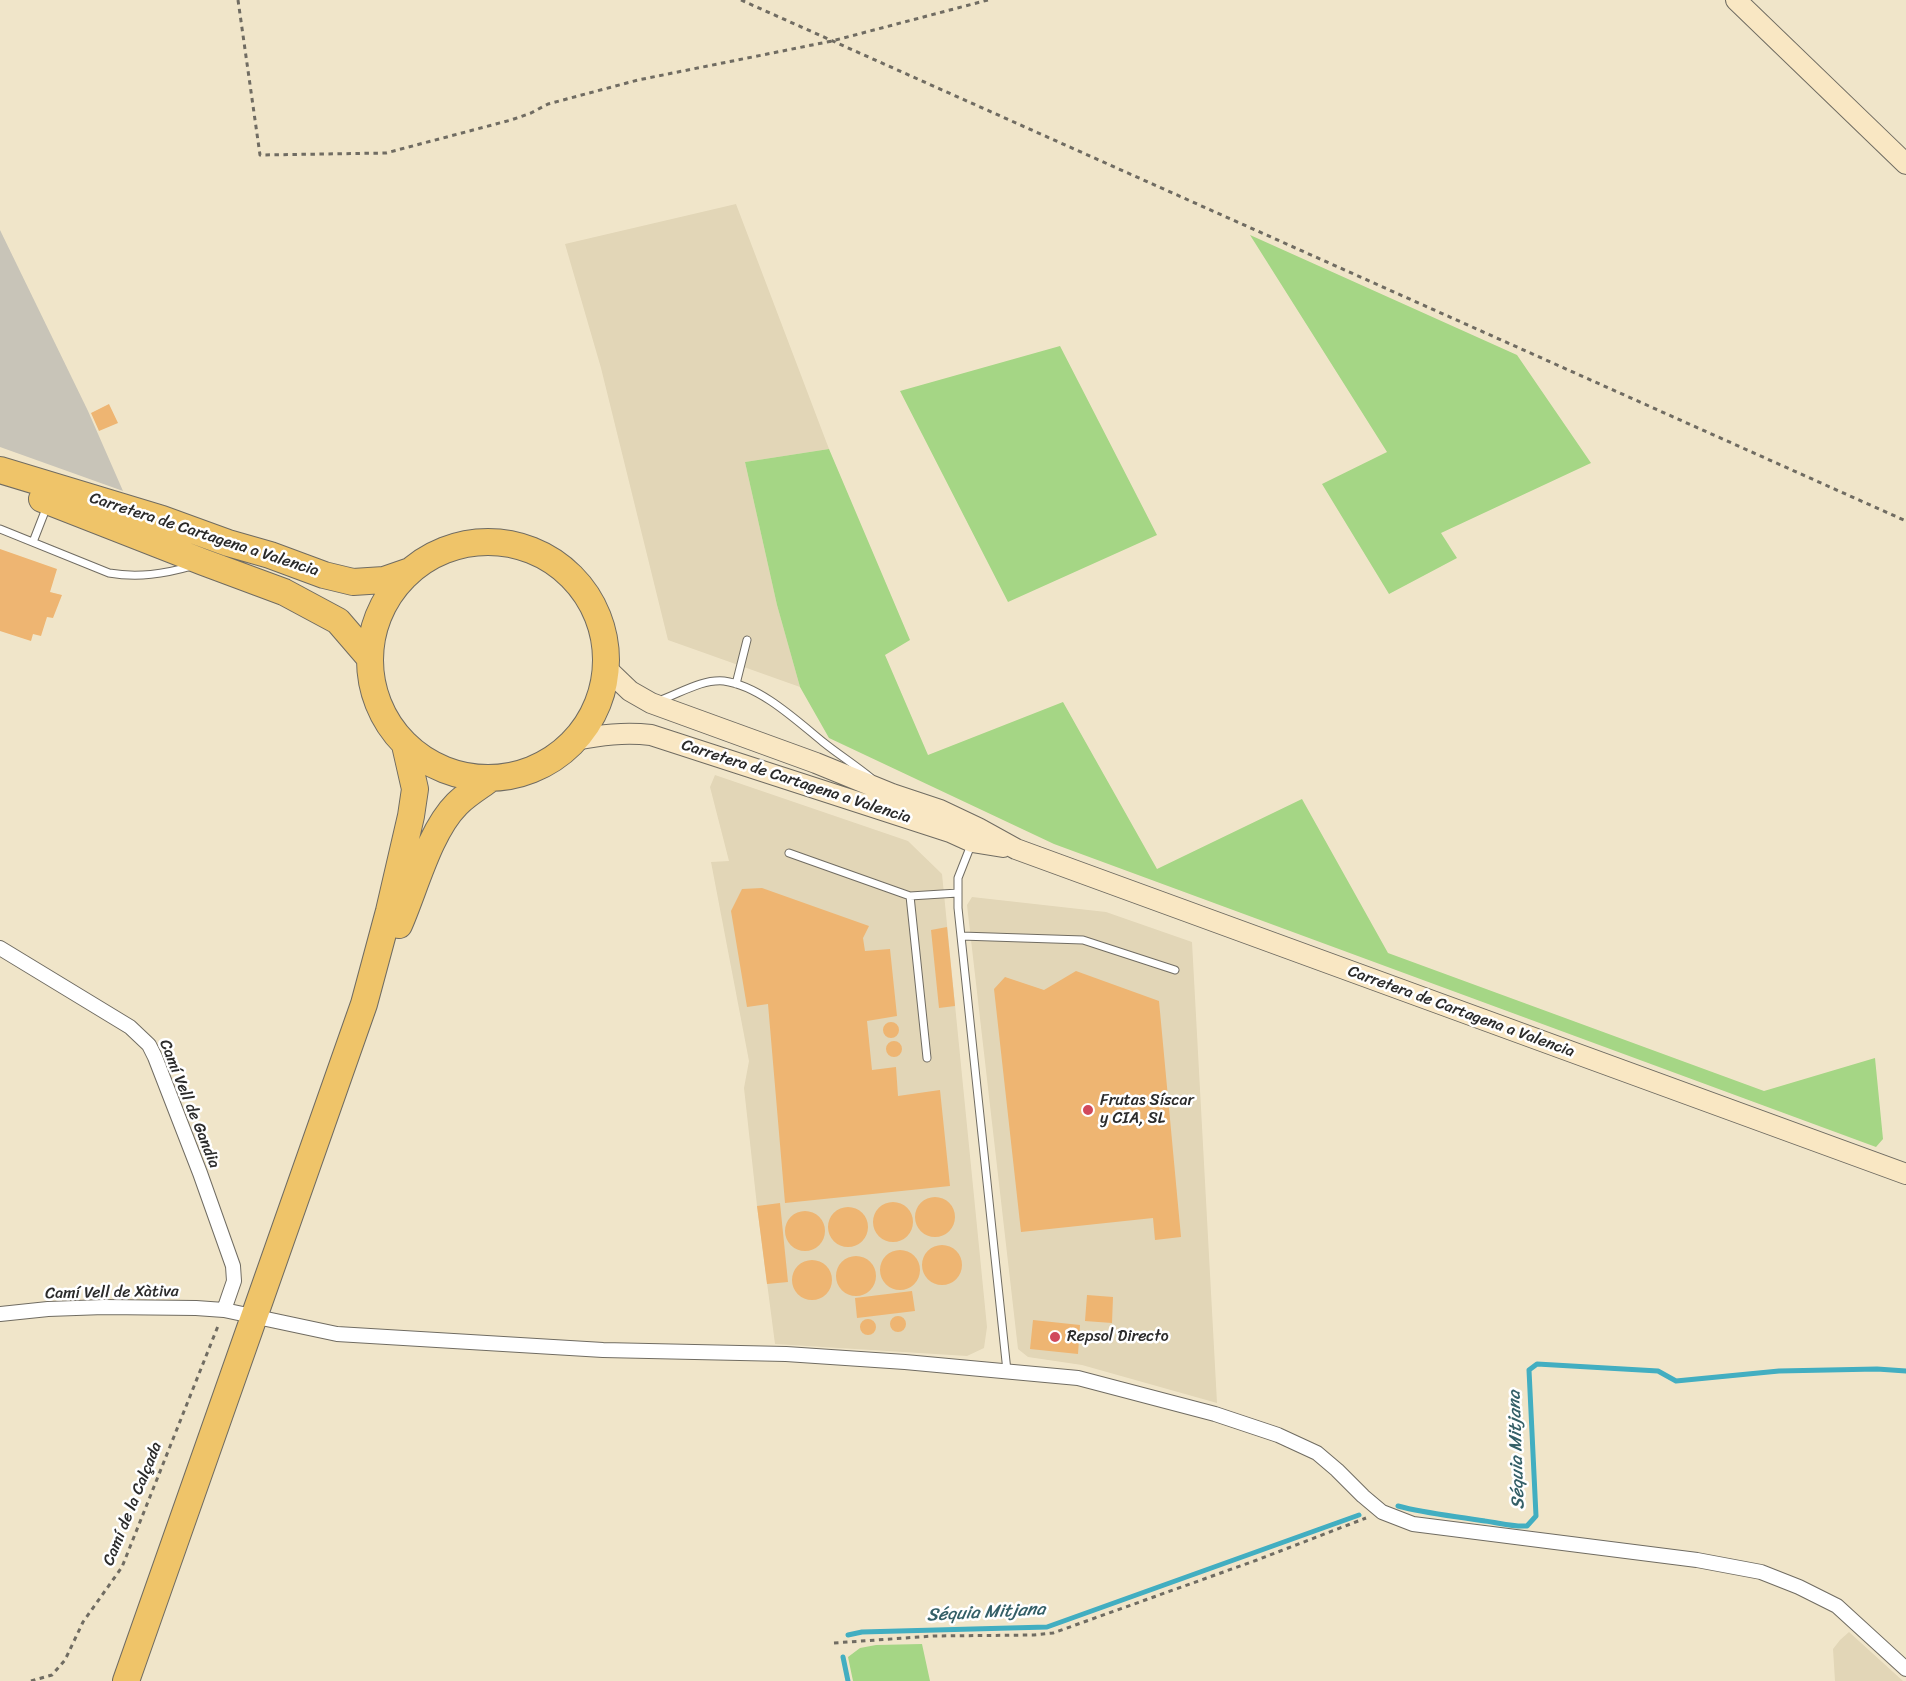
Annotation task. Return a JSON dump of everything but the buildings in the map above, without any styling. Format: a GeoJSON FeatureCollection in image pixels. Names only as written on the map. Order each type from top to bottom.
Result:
{"type":"FeatureCollection","features":[{"type":"Feature","properties":{"kind":"highway","name":"Carretera de Cartagena a Valencia"},"geometry":{"type":"LineString","coordinates":[[0,470],[162,519],[324,575],[353,582],[384,580],[410,571]]}},
{"type":"Feature","properties":{"kind":"highway","name":"Carretera de Cartagena a Valencia"},"geometry":{"type":"LineString","coordinates":[[0,482],[284,592],[338,621],[369,657]]}},
{"type":"Feature","properties":{"kind":"highway"},"geometry":{"type":"LineString","coordinates":[[489,542],[510,545],[540,555],[567,573],[582,588],[601,626],[606,668],[597,707],[587,725],[557,756],[536,768],[514,776],[490,779],[467,777],[444,771],[423,760],[405,746],[387,722],[374,696],[369,657],[371,638],[385,601],[410,571],[438,554],[468,544],[489,542]]}},
{"type":"Feature","properties":{"kind":"highway"},"geometry":{"type":"LineString","coordinates":[[126,1681],[364,1004],[411,816],[415,789],[405,746]]}},
{"type":"Feature","properties":{"kind":"highway"},"geometry":{"type":"LineString","coordinates":[[364,1004],[403,917],[431,845],[456,805],[490,779]]}},
{"type":"Feature","properties":{"kind":"main road"},"geometry":{"type":"LineString","coordinates":[[1736,0],[1906,164]]}},
{"type":"Feature","properties":{"kind":"main road","name":"Carretera de Cartagena a Valencia"},"geometry":{"type":"LineString","coordinates":[[606,668],[630,691],[651,703],[940,810],[1016,849],[1906,1174]]}},
{"type":"Feature","properties":{"kind":"main road","name":"Carretera de Cartagena a Valencia"},"geometry":{"type":"LineString","coordinates":[[574,740],[625,733],[651,735],[950,832],[972,842],[1016,849]]}},
{"type":"Feature","properties":{"kind":"street","name":"Camí Vell de Gandia"},"geometry":{"type":"LineString","coordinates":[[0,948],[130,1027],[149,1045],[200,1173],[233,1266],[234,1281],[224,1310]]}},
{"type":"Feature","properties":{"kind":"street","name":"Camí Vell de Xàtiva"},"geometry":{"type":"LineString","coordinates":[[0,1314],[104,1307],[224,1310],[337,1334],[603,1350],[786,1354],[1078,1378],[1215,1414],[1278,1435],[1317,1453],[1382,1512],[1413,1524],[1697,1560],[1761,1572],[1799,1587],[1837,1606],[1906,1669]]}},
{"type":"Feature","properties":{"kind":"lane"},"geometry":{"type":"LineString","coordinates":[[33,542],[49,501]]}},
{"type":"Feature","properties":{"kind":"lane"},"geometry":{"type":"LineString","coordinates":[[0,529],[109,573],[128,576],[167,573],[203,562]]}},
{"type":"Feature","properties":{"kind":"lane"},"geometry":{"type":"LineString","coordinates":[[736,684],[747,640]]}},
{"type":"Feature","properties":{"kind":"lane"},"geometry":{"type":"LineString","coordinates":[[651,703],[699,685],[724,681],[736,684],[765,698],[800,721],[824,743],[892,794]]}},
{"type":"Feature","properties":{"kind":"lane"},"geometry":{"type":"LineString","coordinates":[[972,842],[958,878],[958,893],[1007,1371]]}},
{"type":"Feature","properties":{"kind":"lane"},"geometry":{"type":"LineString","coordinates":[[789,854],[910,896],[958,893]]}},
{"type":"Feature","properties":{"kind":"lane"},"geometry":{"type":"LineString","coordinates":[[910,896],[927,1058]]}},
{"type":"Feature","properties":{"kind":"lane"},"geometry":{"type":"LineString","coordinates":[[961,936],[1083,940],[1175,970]]}},
{"type":"Feature","properties":{"kind":"path"},"geometry":{"type":"LineString","coordinates":[[238,0],[260,155],[386,153],[511,120],[548,104],[638,80],[831,41],[988,0]]}},
{"type":"Feature","properties":{"kind":"path"},"geometry":{"type":"LineString","coordinates":[[741,0],[1906,521]]}},
{"type":"Feature","properties":{"kind":"path","name":"Camí de la Calçada"},"geometry":{"type":"LineString","coordinates":[[31,1681],[52,1675],[65,1660],[83,1622],[122,1567],[224,1310]]}},
{"type":"Feature","properties":{"kind":"path"},"geometry":{"type":"LineString","coordinates":[[834,1643],[933,1636],[1053,1633],[1257,1560],[1382,1512]]}},
{"type":"Feature","properties":{"kind":"shaded area"},"geometry":{"type":"Polygon","coordinates":[[[736,204],[829,449],[745,462],[777,605],[800,687],[668,640],[601,368],[565,244],[736,204]]]}},
{"type":"Feature","properties":{"kind":"shaded area"},"geometry":{"type":"Polygon","coordinates":[[[0,230],[88,411],[123,491],[0,447],[0,230]]]}},
{"type":"Feature","properties":{"kind":"shaded area"},"geometry":{"type":"Polygon","coordinates":[[[715,775],[908,841],[942,874],[987,1327],[984,1348],[967,1356],[775,1344],[744,1088],[749,1061],[711,862],[729,861],[710,787],[715,775]]]}},
{"type":"Feature","properties":{"kind":"shaded area"},"geometry":{"type":"Polygon","coordinates":[[[972,897],[1106,912],[1192,942],[1217,1403],[1082,1365],[1028,1357],[1018,1349],[967,905],[972,897]]]}},
{"type":"Feature","properties":{"kind":"shaded area"},"geometry":{"type":"Polygon","coordinates":[[[1849,1632],[1903,1681],[1835,1681],[1833,1649],[1849,1632]]]}},
{"type":"Feature","properties":{"kind":"green space"},"geometry":{"type":"Polygon","coordinates":[[[1250,235],[1517,355],[1591,463],[1441,533],[1457,558],[1389,594],[1322,484],[1387,452],[1250,235]]]}},
{"type":"Feature","properties":{"kind":"green space"},"geometry":{"type":"Polygon","coordinates":[[[1060,346],[1157,535],[1008,602],[900,391],[1060,346]]]}},
{"type":"Feature","properties":{"kind":"green space"},"geometry":{"type":"Polygon","coordinates":[[[829,449],[910,640],[885,655],[928,755],[1063,702],[1157,869],[1302,799],[1388,953],[1764,1091],[1875,1058],[1883,1139],[1876,1147],[1054,844],[829,738],[800,687],[777,605],[745,462],[829,449]]]}},
{"type":"Feature","properties":{"kind":"green space"},"geometry":{"type":"Polygon","coordinates":[[[922,1644],[930,1681],[853,1681],[848,1657],[860,1648],[876,1645],[922,1644]]]}},
{"type":"Feature","properties":{"kind":"waterway","name":"Séquia Mitjana"},"geometry":{"type":"LineString","coordinates":[[1398,1506],[1431,1513],[1527,1526],[1536,1516],[1529,1370],[1537,1364],[1658,1371],[1676,1381],[1779,1371],[1877,1369],[1906,1371]]}},
{"type":"Feature","properties":{"kind":"waterway","name":"Séquia Mitjana"},"geometry":{"type":"LineString","coordinates":[[848,1635],[862,1632],[1047,1627],[1359,1515]]}},
{"type":"Feature","properties":{"kind":"waterway","name":"Séquia Mitjana"},"geometry":{"type":"LineString","coordinates":[[843,1657],[848,1681]]}},
{"type":"Feature","properties":{"kind":"place","name":"Frutas Síscar y CIA, SL"},"geometry":{"type":"Point","coordinates":[1088,1110]}},
{"type":"Feature","properties":{"kind":"place","name":"Repsol Directo"},"geometry":{"type":"Point","coordinates":[1055,1337]}}]}
